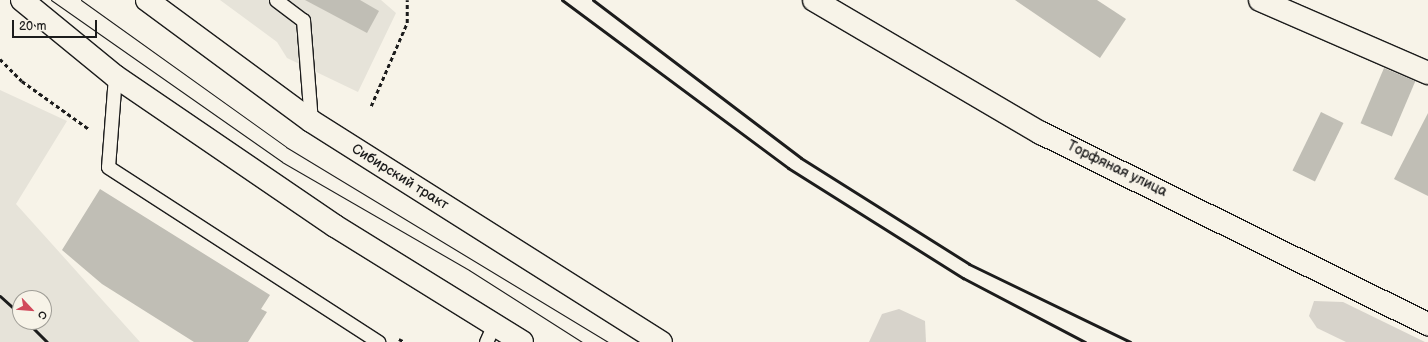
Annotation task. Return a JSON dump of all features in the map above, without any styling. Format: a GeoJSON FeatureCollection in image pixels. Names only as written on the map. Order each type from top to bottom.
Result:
{"type":"FeatureCollection","features":[{"type":"Feature","properties":{"kind":"main road"},"geometry":{"type":"LineString","coordinates":[[22,0],[115,76],[335,226],[490,336],[522,342]]}},
{"type":"Feature","properties":{"kind":"main road","name":"Сибирский тракт"},"geometry":{"type":"LineString","coordinates":[[147,0],[311,121],[661,342]]}},
{"type":"Feature","properties":{"kind":"main road","name":"Торфяная улица"},"geometry":{"type":"LineString","coordinates":[[814,0],[1041,133],[1428,324]]}},
{"type":"Feature","properties":{"kind":"main road"},"geometry":{"type":"LineString","coordinates":[[1260,0],[1428,73]]}},
{"type":"Feature","properties":{"kind":"lane"},"geometry":{"type":"LineString","coordinates":[[276,0],[303,20],[311,121]]}},
{"type":"Feature","properties":{"kind":"lane"},"geometry":{"type":"LineString","coordinates":[[115,76],[108,167],[378,342]]}},
{"type":"Feature","properties":{"kind":"path"},"geometry":{"type":"LineString","coordinates":[[371,106],[407,23],[407,0]]}},
{"type":"Feature","properties":{"kind":"shaded area"},"geometry":{"type":"Polygon","coordinates":[[[220,0],[381,0],[396,13],[358,92],[287,58],[277,42],[220,0]]]}},
{"type":"Feature","properties":{"kind":"shaded area"},"geometry":{"type":"Polygon","coordinates":[[[0,90],[67,121],[16,204],[140,342],[0,342],[0,90]]]}},
{"type":"Feature","properties":{"kind":"shaded area"},"geometry":{"type":"Polygon","coordinates":[[[1314,301],[1343,302],[1425,342],[1346,342],[1317,328],[1309,316],[1314,301]]]}},
{"type":"Feature","properties":{"kind":"shaded area"},"geometry":{"type":"Polygon","coordinates":[[[899,309],[925,321],[926,342],[869,342],[882,314],[899,309]]]}},
{"type":"Feature","properties":{"kind":"building"},"geometry":{"type":"Polygon","coordinates":[[[305,0],[360,0],[379,11],[367,33],[305,0]]]}},
{"type":"Feature","properties":{"kind":"building"},"geometry":{"type":"Polygon","coordinates":[[[1015,0],[1097,0],[1126,19],[1100,58],[1015,0]]]}},
{"type":"Feature","properties":{"kind":"building"},"geometry":{"type":"Polygon","coordinates":[[[1384,68],[1415,81],[1392,137],[1361,123],[1384,68]]]}},
{"type":"Feature","properties":{"kind":"building"},"geometry":{"type":"Polygon","coordinates":[[[1321,112],[1343,123],[1315,181],[1293,170],[1321,112]]]}},
{"type":"Feature","properties":{"kind":"building"},"geometry":{"type":"Polygon","coordinates":[[[1428,113],[1428,196],[1394,179],[1428,113]]]}},
{"type":"Feature","properties":{"kind":"building"},"geometry":{"type":"Polygon","coordinates":[[[100,189],[270,295],[261,309],[267,312],[248,342],[194,342],[102,284],[62,250],[100,189]]]}},
{"type":"Feature","properties":{"kind":"tram line"},"geometry":{"type":"LineString","coordinates":[[51,0],[282,162],[469,270],[582,342]]}},
{"type":"Feature","properties":{"kind":"tram line"},"geometry":{"type":"LineString","coordinates":[[81,0],[286,147],[608,342]]}},
{"type":"Feature","properties":{"kind":"railway"},"geometry":{"type":"LineString","coordinates":[[562,0],[788,168],[963,278],[1085,342]]}},
{"type":"Feature","properties":{"kind":"railway"},"geometry":{"type":"LineString","coordinates":[[593,0],[801,158],[969,264],[1130,342]]}},
{"type":"Feature","properties":{"kind":"railway"},"geometry":{"type":"LineString","coordinates":[[0,296],[12,307]]}},
{"type":"Feature","properties":{"kind":"railway"},"geometry":{"type":"LineString","coordinates":[[35,330],[47,342]]}}]}
